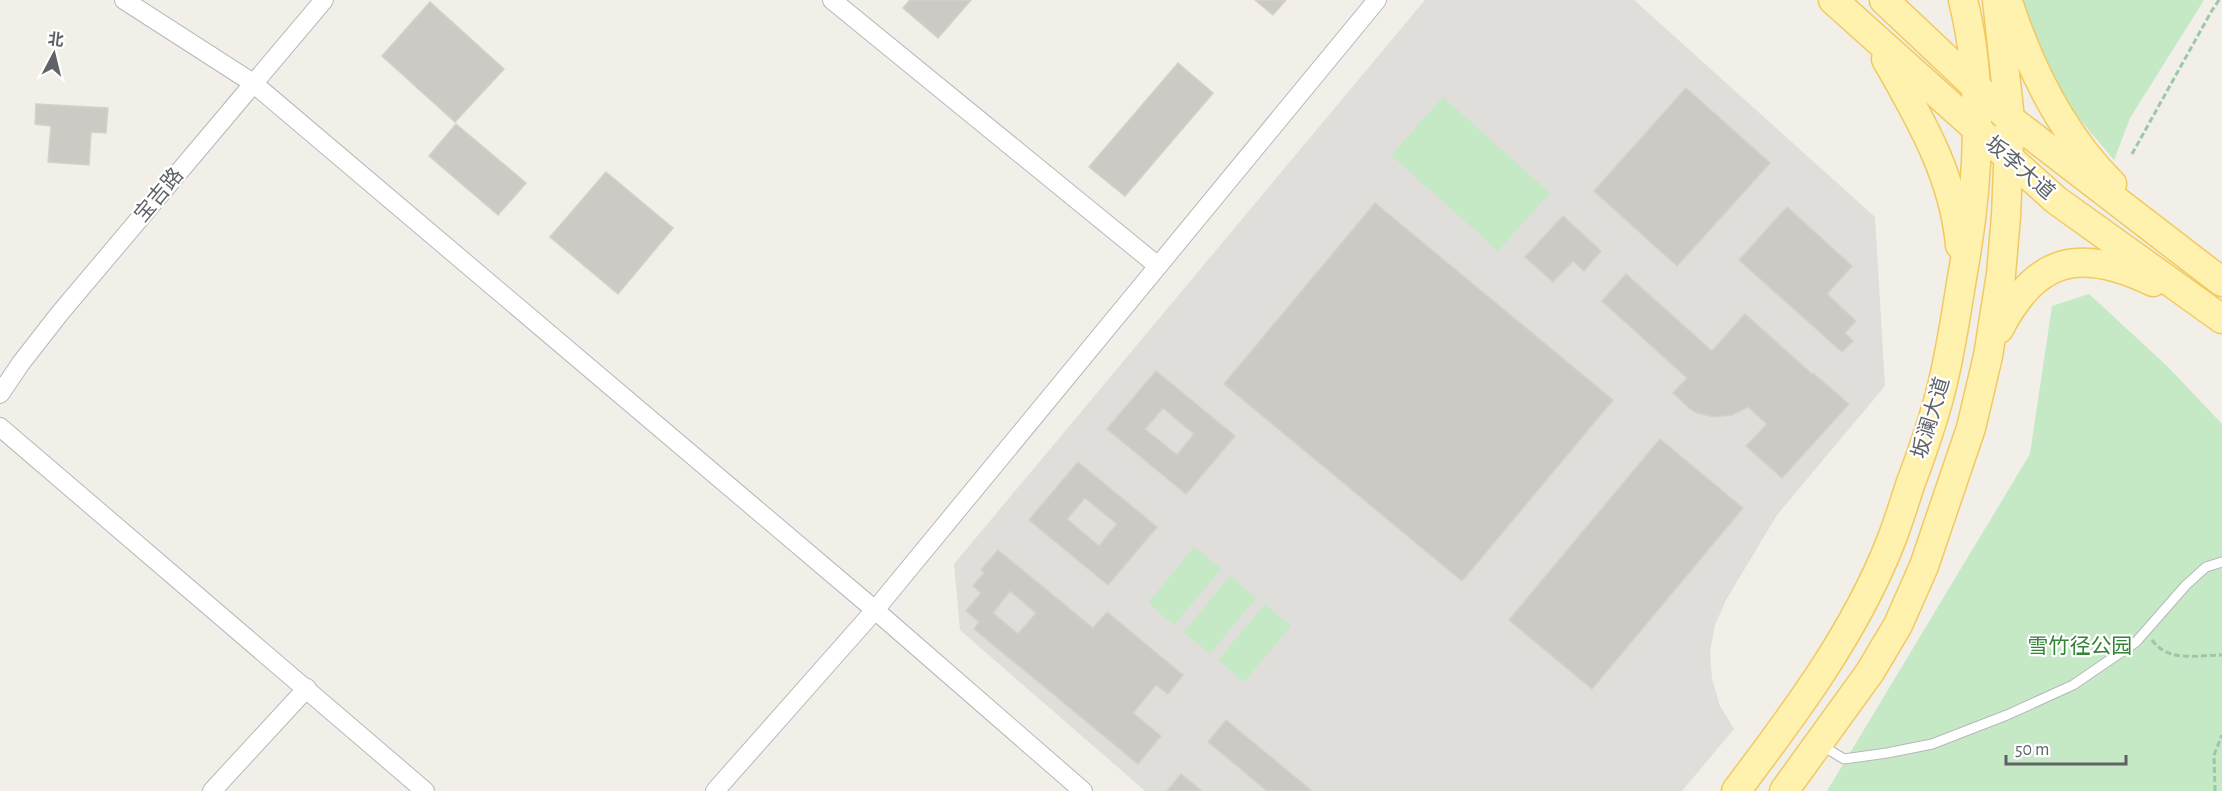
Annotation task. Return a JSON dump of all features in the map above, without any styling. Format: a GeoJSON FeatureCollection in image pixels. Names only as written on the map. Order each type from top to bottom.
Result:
{"type":"FeatureCollection","features":[{"type":"Feature","properties":{"kind":"main road","name":"坂李大道"},"geometry":{"type":"LineString","coordinates":[[1833,0],[2056,200],[2216,314]]}},
{"type":"Feature","properties":{"kind":"main road","name":"坂李大道"},"geometry":{"type":"LineString","coordinates":[[1884,0],[2010,119],[2222,282]]}},
{"type":"Feature","properties":{"kind":"main road","name":"坂澜大道"},"geometry":{"type":"LineString","coordinates":[[1736,791],[1809,693],[1839,644],[1891,542],[1942,388],[1954,333],[1975,192],[1974,85],[1972,51],[1964,0]]}},
{"type":"Feature","properties":{"kind":"main road","name":"坂澜大道"},"geometry":{"type":"LineString","coordinates":[[1784,791],[1870,672],[1898,625],[1924,566],[1967,439],[1988,356],[2007,216],[2010,119],[1997,0]]}},
{"type":"Feature","properties":{"kind":"main road"},"geometry":{"type":"LineString","coordinates":[[2008,0],[2037,76],[2066,129],[2106,177],[2187,256]]}},
{"type":"Feature","properties":{"kind":"main road"},"geometry":{"type":"LineString","coordinates":[[1867,32],[1904,90],[1942,166],[1960,240],[1962,283]]}},
{"type":"Feature","properties":{"kind":"main road"},"geometry":{"type":"LineString","coordinates":[[1988,356],[2006,316],[2017,298],[2032,281],[2051,268],[2072,262],[2102,264],[2135,273],[2216,314]]}},
{"type":"Feature","properties":{"kind":"street"},"geometry":{"type":"LineString","coordinates":[[124,0],[253,83],[875,610],[1083,791]]}},
{"type":"Feature","properties":{"kind":"street","name":"宝吉路"},"geometry":{"type":"LineString","coordinates":[[0,394],[46,329],[324,0]]}},
{"type":"Feature","properties":{"kind":"street"},"geometry":{"type":"LineString","coordinates":[[833,0],[1158,266]]}},
{"type":"Feature","properties":{"kind":"street"},"geometry":{"type":"LineString","coordinates":[[715,791],[875,610],[1377,0]]}},
{"type":"Feature","properties":{"kind":"street"},"geometry":{"type":"LineString","coordinates":[[0,427],[425,791]]}},
{"type":"Feature","properties":{"kind":"street"},"geometry":{"type":"LineString","coordinates":[[212,791],[306,687]]}},
{"type":"Feature","properties":{"kind":"lane"},"geometry":{"type":"LineString","coordinates":[[1819,744],[1844,759],[1932,744],[2007,715],[2073,685],[2136,642],[2206,567],[2222,562]]}},
{"type":"Feature","properties":{"kind":"path"},"geometry":{"type":"LineString","coordinates":[[2132,154],[2219,0]]}},
{"type":"Feature","properties":{"kind":"path"},"geometry":{"type":"LineString","coordinates":[[2145,631],[2158,648],[2175,657],[2222,655]]}},
{"type":"Feature","properties":{"kind":"path"},"geometry":{"type":"LineString","coordinates":[[2215,791],[2214,755],[2222,735]]}},
{"type":"Feature","properties":{"kind":"shaded area"},"geometry":{"type":"Polygon","coordinates":[[[1425,0],[1634,0],[1875,217],[1885,386],[1777,515],[1726,600],[1715,625],[1710,652],[1712,679],[1720,706],[1734,729],[1682,791],[1145,791],[960,630],[954,564],[1425,0]]]}},
{"type":"Feature","properties":{"kind":"green space"},"geometry":{"type":"Polygon","coordinates":[[[2020,0],[2204,0],[2130,118],[2114,160],[2049,83],[2020,0]]]}},
{"type":"Feature","properties":{"kind":"green space"},"geometry":{"type":"Polygon","coordinates":[[[1443,97],[1550,193],[1498,251],[1391,155],[1443,97]]]}},
{"type":"Feature","properties":{"kind":"green space","name":"雪竹径公园"},"geometry":{"type":"Polygon","coordinates":[[[2089,294],[2166,365],[2222,424],[2222,791],[1827,791],[2030,454],[2052,306],[2089,294]]]}},
{"type":"Feature","properties":{"kind":"green space"},"geometry":{"type":"Polygon","coordinates":[[[1194,547],[1221,569],[1174,625],[1148,603],[1194,547]]]}},
{"type":"Feature","properties":{"kind":"green space"},"geometry":{"type":"Polygon","coordinates":[[[1230,576],[1256,598],[1210,654],[1184,632],[1230,576]]]}},
{"type":"Feature","properties":{"kind":"green space"},"geometry":{"type":"Polygon","coordinates":[[[1265,604],[1291,626],[1244,682],[1218,660],[1265,604]]]}},
{"type":"Feature","properties":{"kind":"building"},"geometry":{"type":"Polygon","coordinates":[[[910,0],[971,0],[938,38],[903,8],[910,0]]]}},
{"type":"Feature","properties":{"kind":"building"},"geometry":{"type":"Polygon","coordinates":[[[1255,0],[1286,0],[1273,15],[1255,0]]]}},
{"type":"Feature","properties":{"kind":"building"},"geometry":{"type":"Polygon","coordinates":[[[430,2],[504,69],[455,122],[382,56],[430,2]]]}},
{"type":"Feature","properties":{"kind":"building"},"geometry":{"type":"Polygon","coordinates":[[[1178,63],[1213,93],[1125,196],[1089,167],[1178,63]]]}},
{"type":"Feature","properties":{"kind":"building"},"geometry":{"type":"Polygon","coordinates":[[[1686,88],[1770,163],[1677,266],[1594,191],[1686,88]]]}},
{"type":"Feature","properties":{"kind":"building"},"geometry":{"type":"Polygon","coordinates":[[[36,104],[108,108],[106,133],[91,132],[89,165],[48,162],[51,126],[35,124],[36,104]]]}},
{"type":"Feature","properties":{"kind":"building"},"geometry":{"type":"Polygon","coordinates":[[[456,124],[526,183],[498,215],[429,156],[456,124]]]}},
{"type":"Feature","properties":{"kind":"building"},"geometry":{"type":"Polygon","coordinates":[[[606,172],[673,228],[618,294],[550,237],[606,172]]]}},
{"type":"Feature","properties":{"kind":"building"},"geometry":{"type":"Polygon","coordinates":[[[1375,203],[1613,400],[1462,581],[1224,384],[1375,203]]]}},
{"type":"Feature","properties":{"kind":"building"},"geometry":{"type":"Polygon","coordinates":[[[1787,207],[1852,266],[1827,294],[1856,321],[1845,333],[1853,341],[1842,352],[1739,260],[1787,207]]]}},
{"type":"Feature","properties":{"kind":"building"},"geometry":{"type":"Polygon","coordinates":[[[1563,216],[1601,251],[1584,271],[1573,261],[1553,282],[1525,257],[1563,216]]]}},
{"type":"Feature","properties":{"kind":"building"},"geometry":{"type":"Polygon","coordinates":[[[1626,274],[1712,351],[1745,314],[1849,404],[1782,478],[1746,446],[1767,424],[1748,407],[1732,415],[1714,417],[1697,413],[1689,408],[1673,393],[1687,378],[1602,301],[1626,274]]]}},
{"type":"Feature","properties":{"kind":"building"},"geometry":{"type":"Polygon","coordinates":[[[1156,371],[1235,436],[1186,494],[1107,429],[1156,371]],[[1163,408],[1145,429],[1177,455],[1194,434],[1163,408]]]}},
{"type":"Feature","properties":{"kind":"building"},"geometry":{"type":"Polygon","coordinates":[[[1660,439],[1743,508],[1592,689],[1509,620],[1660,439]]]}},
{"type":"Feature","properties":{"kind":"building"},"geometry":{"type":"Polygon","coordinates":[[[1078,462],[1157,527],[1108,585],[1029,520],[1078,462]],[[1085,498],[1067,519],[1099,546],[1117,524],[1085,498]]]}},
{"type":"Feature","properties":{"kind":"building"},"geometry":{"type":"Polygon","coordinates":[[[998,550],[1093,628],[1107,612],[1183,675],[1168,694],[1156,685],[1133,713],[1161,736],[1138,764],[974,629],[979,622],[966,611],[981,593],[973,586],[984,573],[981,570],[998,550]],[[1010,591],[993,613],[1018,634],[1036,613],[1010,591]]]}},
{"type":"Feature","properties":{"kind":"building"},"geometry":{"type":"Polygon","coordinates":[[[1226,720],[1312,791],[1267,791],[1208,742],[1226,720]]]}},
{"type":"Feature","properties":{"kind":"building"},"geometry":{"type":"Polygon","coordinates":[[[1181,774],[1202,791],[1167,791],[1181,774]]]}}]}
